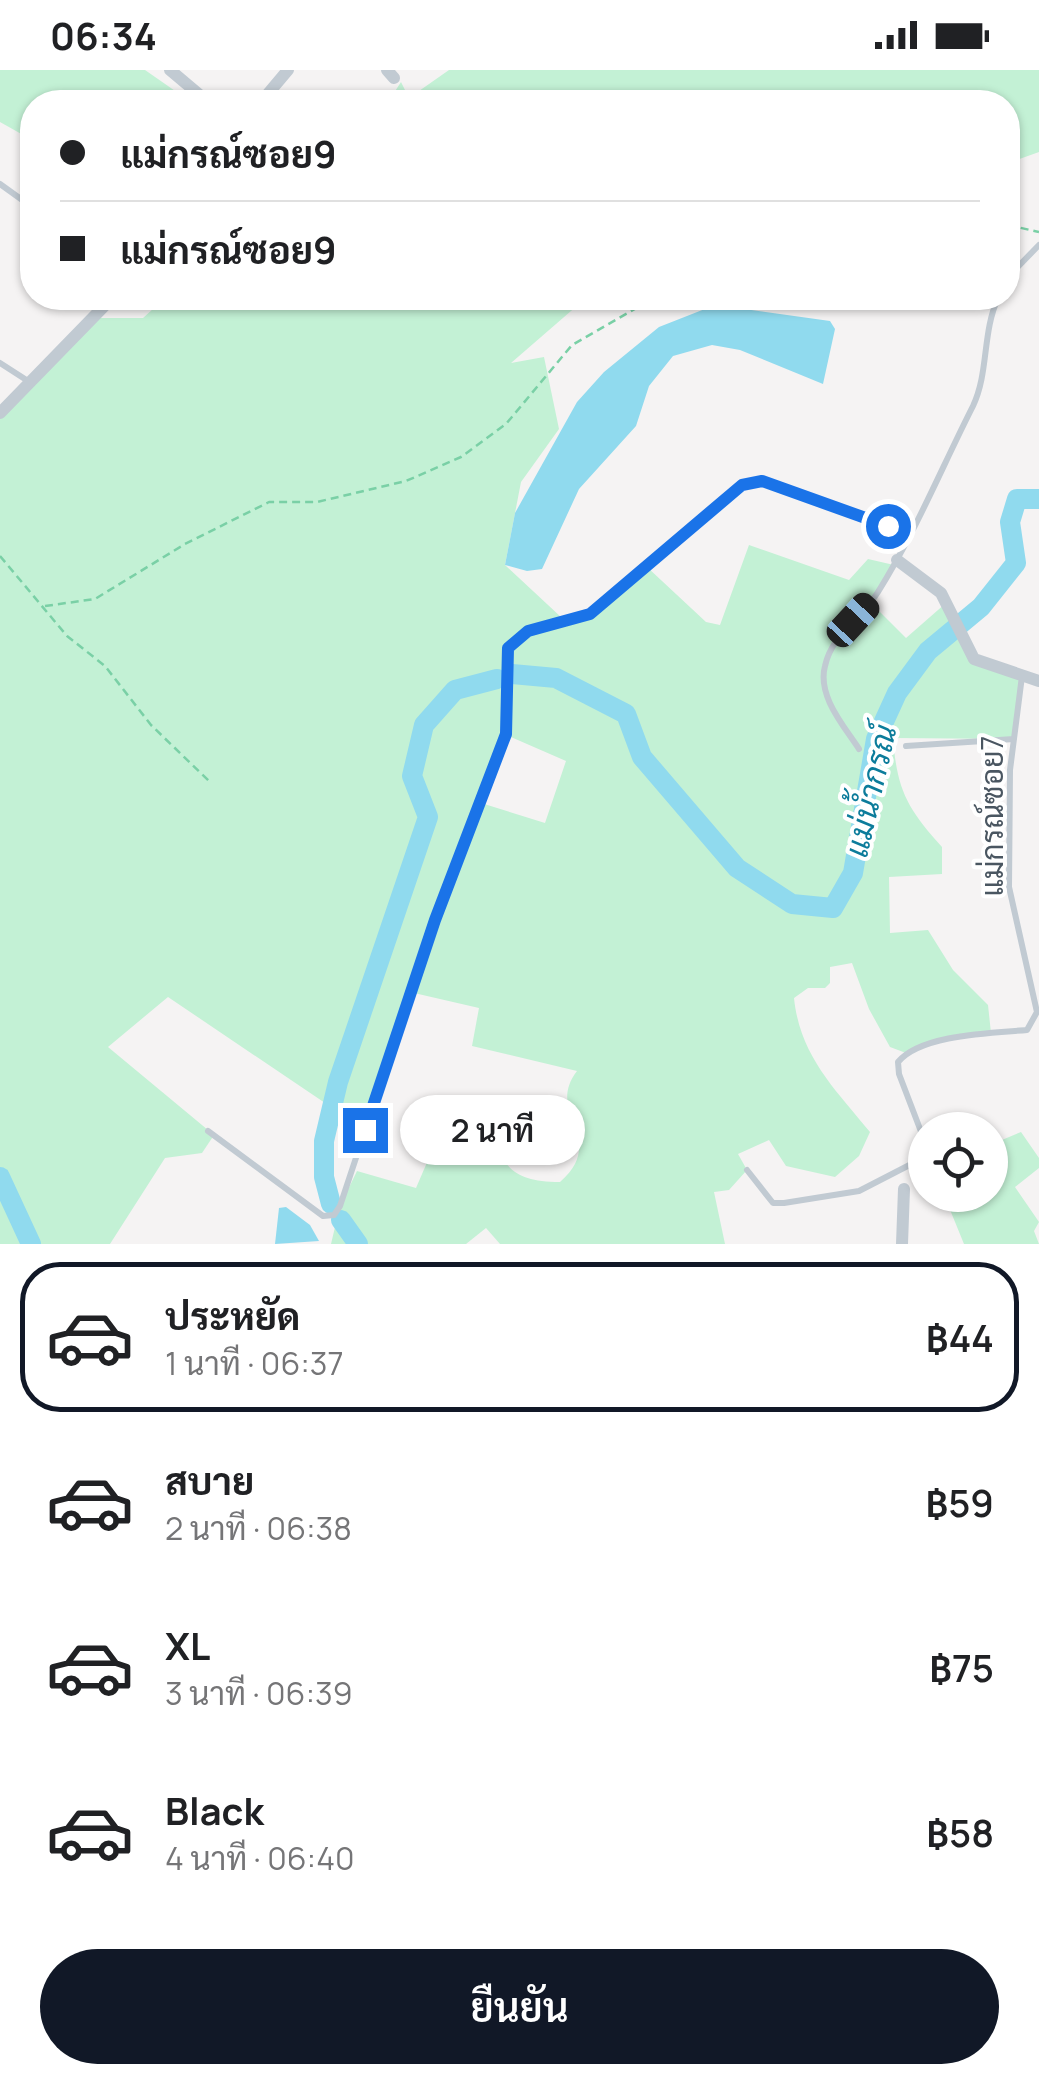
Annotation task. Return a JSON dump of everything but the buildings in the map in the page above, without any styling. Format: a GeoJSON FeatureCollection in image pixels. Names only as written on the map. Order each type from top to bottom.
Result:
{"type":"FeatureCollection","features":[{"type":"Feature","properties":{"kind":"street"},"geometry":{"type":"LineString","coordinates":[[170,70],[194,90]]}},
{"type":"Feature","properties":{"kind":"street"},"geometry":{"type":"LineString","coordinates":[[0,413],[101,310]]}},
{"type":"Feature","properties":{"kind":"street"},"geometry":{"type":"LineString","coordinates":[[897,560],[941,594],[974,659],[1039,681]]}},
{"type":"Feature","properties":{"kind":"street"},"geometry":{"type":"LineString","coordinates":[[902,1244],[904,1189]]}},
{"type":"Feature","properties":{"kind":"lane"},"geometry":{"type":"LineString","coordinates":[[1020,265],[1039,245]]}},
{"type":"Feature","properties":{"kind":"lane"},"geometry":{"type":"LineString","coordinates":[[859,749],[828,700],[823,669],[834,642],[875,596],[897,560],[981,390],[986,324],[992,310]]}},
{"type":"Feature","properties":{"kind":"lane"},"geometry":{"type":"LineString","coordinates":[[0,363],[31,383]]}},
{"type":"Feature","properties":{"kind":"lane"},"geometry":{"type":"LineString","coordinates":[[208,1131],[323,1216],[334,1215],[340,1206],[435,920],[506,734],[505,669],[508,648],[518,639],[562,618],[590,614],[742,485],[762,481],[908,533]]}},
{"type":"Feature","properties":{"kind":"lane","name":"แม่กรณ์ซอย7"},"geometry":{"type":"LineString","coordinates":[[913,1112],[898,1074],[898,1062],[906,1053],[960,1036],[1027,1030],[1038,1012],[1009,887],[1014,739],[1022,676]]}},
{"type":"Feature","properties":{"kind":"lane"},"geometry":{"type":"LineString","coordinates":[[906,746],[1014,739]]}},
{"type":"Feature","properties":{"kind":"lane"},"geometry":{"type":"LineString","coordinates":[[747,1170],[773,1203],[784,1203],[859,1191],[908,1166]]}},
{"type":"Feature","properties":{"kind":"path"},"geometry":{"type":"LineString","coordinates":[[45,606],[95,599],[184,544],[268,502],[335,498],[406,481],[461,457],[506,424],[572,345],[633,310]]}},
{"type":"Feature","properties":{"kind":"path"},"geometry":{"type":"LineString","coordinates":[[0,556],[67,636],[105,666],[151,725],[209,781]]}},
{"type":"Feature","properties":{"kind":"green space"},"geometry":{"type":"Polygon","coordinates":[[[0,70],[145,70],[174,90],[20,90],[20,133],[0,122],[0,70]]]}},
{"type":"Feature","properties":{"kind":"green space"},"geometry":{"type":"Polygon","coordinates":[[[449,70],[1039,70],[1039,152],[1020,159],[1020,90],[420,90],[449,70]]]}},
{"type":"Feature","properties":{"kind":"green space"},"geometry":{"type":"Polygon","coordinates":[[[152,310],[572,310],[511,363],[544,357],[559,429],[521,482],[505,565],[562,618],[590,614],[647,567],[706,622],[720,625],[749,545],[849,580],[868,559],[894,565],[870,602],[906,638],[946,603],[973,660],[1022,676],[1014,739],[893,738],[897,771],[906,797],[942,847],[942,874],[889,877],[890,933],[928,930],[953,970],[988,1005],[991,1033],[960,1036],[906,1053],[890,1047],[869,1009],[852,963],[830,967],[830,983],[825,988],[808,988],[794,998],[798,1019],[821,1071],[870,1132],[859,1156],[835,1177],[786,1166],[769,1140],[738,1154],[747,1170],[729,1190],[714,1192],[725,1244],[500,1244],[486,1228],[466,1244],[331,1244],[340,1206],[357,1171],[416,1188],[450,1109],[484,1119],[502,1158],[518,1174],[560,1182],[579,1153],[567,1100],[577,1071],[472,1046],[479,1008],[414,993],[365,1130],[168,997],[108,1047],[214,1135],[202,1153],[165,1158],[110,1244],[0,1244],[0,408],[93,318],[143,318],[152,310]],[[506,735],[481,803],[545,823],[566,761],[506,735]]]}},
{"type":"Feature","properties":{"kind":"green space"},"geometry":{"type":"Polygon","coordinates":[[[1021,1132],[1039,1158],[1039,1168],[1015,1187],[1039,1222],[1034,1231],[1039,1244],[964,1244],[951,1212],[1008,1212],[1008,1137],[1021,1132]]]}},
{"type":"Feature","properties":{"kind":"water"},"geometry":{"type":"Polygon","coordinates":[[[702,310],[751,310],[830,321],[835,329],[823,384],[740,350],[712,345],[673,356],[649,386],[636,426],[579,489],[542,569],[527,571],[505,565],[515,513],[577,402],[604,372],[659,327],[702,310]]]}},
{"type":"Feature","properties":{"kind":"water"},"geometry":{"type":"Polygon","coordinates":[[[286,1207],[310,1225],[319,1241],[275,1244],[279,1208],[286,1207]]]}},
{"type":"Feature","properties":{"kind":"waterway","name":"แม่น้ำกรณ์"},"geometry":{"type":"LineString","coordinates":[[512,674],[556,678],[626,714],[642,757],[737,868],[792,904],[833,908],[853,873],[876,739],[897,693],[928,651],[981,607],[1016,563],[1010,522],[1017,499],[1039,499]]}},
{"type":"Feature","properties":{"kind":"waterway","name":"แม่น้ำกรณ์"},"geometry":{"type":"LineString","coordinates":[[331,1204],[324,1177],[324,1141],[338,1082],[428,817],[412,776],[424,725],[455,690],[497,679]]}},
{"type":"Feature","properties":{"kind":"waterway","name":"แม่น้ำกรณ์"},"geometry":{"type":"LineString","coordinates":[[0,1177],[31,1244]]}},
{"type":"Feature","properties":{"kind":"waterway","name":"แม่น้ำกรณ์"},"geometry":{"type":"LineString","coordinates":[[341,1220],[358,1244]]}},
{"type":"Feature","properties":{"kind":"route"},"geometry":{"type":"LineString","coordinates":[[365,1130],[435,920],[506,734],[508,648],[528,631],[562,618],[590,614],[742,485],[762,481],[888,526]]}}]}
